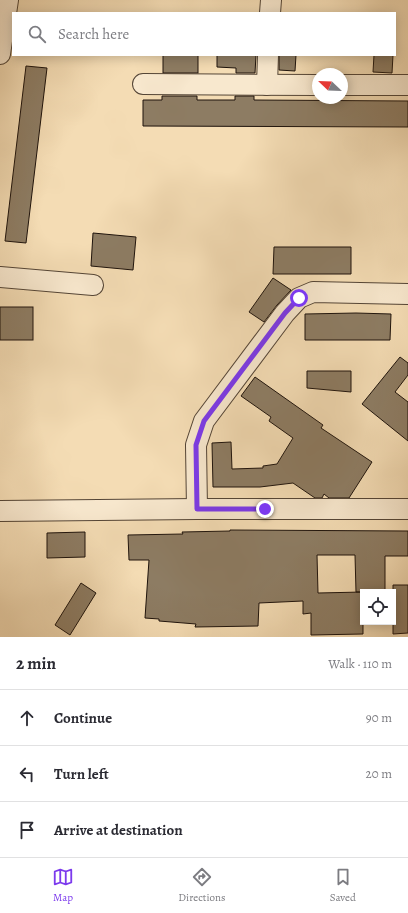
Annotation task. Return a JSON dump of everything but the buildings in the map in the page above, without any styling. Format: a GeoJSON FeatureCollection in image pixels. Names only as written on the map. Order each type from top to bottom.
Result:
{"type":"FeatureCollection","features":[{"type":"Feature","properties":{"kind":"street"},"geometry":{"type":"LineString","coordinates":[[0,54],[8,0]]}},
{"type":"Feature","properties":{"kind":"street"},"geometry":{"type":"LineString","coordinates":[[270,12],[271,0]]}},
{"type":"Feature","properties":{"kind":"street"},"geometry":{"type":"LineString","coordinates":[[266,85],[268,56]]}},
{"type":"Feature","properties":{"kind":"street"},"geometry":{"type":"LineString","coordinates":[[143,84],[312,85]]}},
{"type":"Feature","properties":{"kind":"street"},"geometry":{"type":"LineString","coordinates":[[348,85],[408,85]]}},
{"type":"Feature","properties":{"kind":"street"},"geometry":{"type":"LineString","coordinates":[[0,277],[93,285]]}},
{"type":"Feature","properties":{"kind":"street"},"geometry":{"type":"LineString","coordinates":[[197,509],[196,445],[204,421],[285,313],[299,298],[313,292],[408,294]]}},
{"type":"Feature","properties":{"kind":"street"},"geometry":{"type":"LineString","coordinates":[[0,511],[197,509],[408,510]]}},
{"type":"Feature","properties":{"kind":"route"},"geometry":{"type":"LineString","coordinates":[[265,509],[197,509],[196,445],[204,421],[285,313],[299,298]]}}]}
